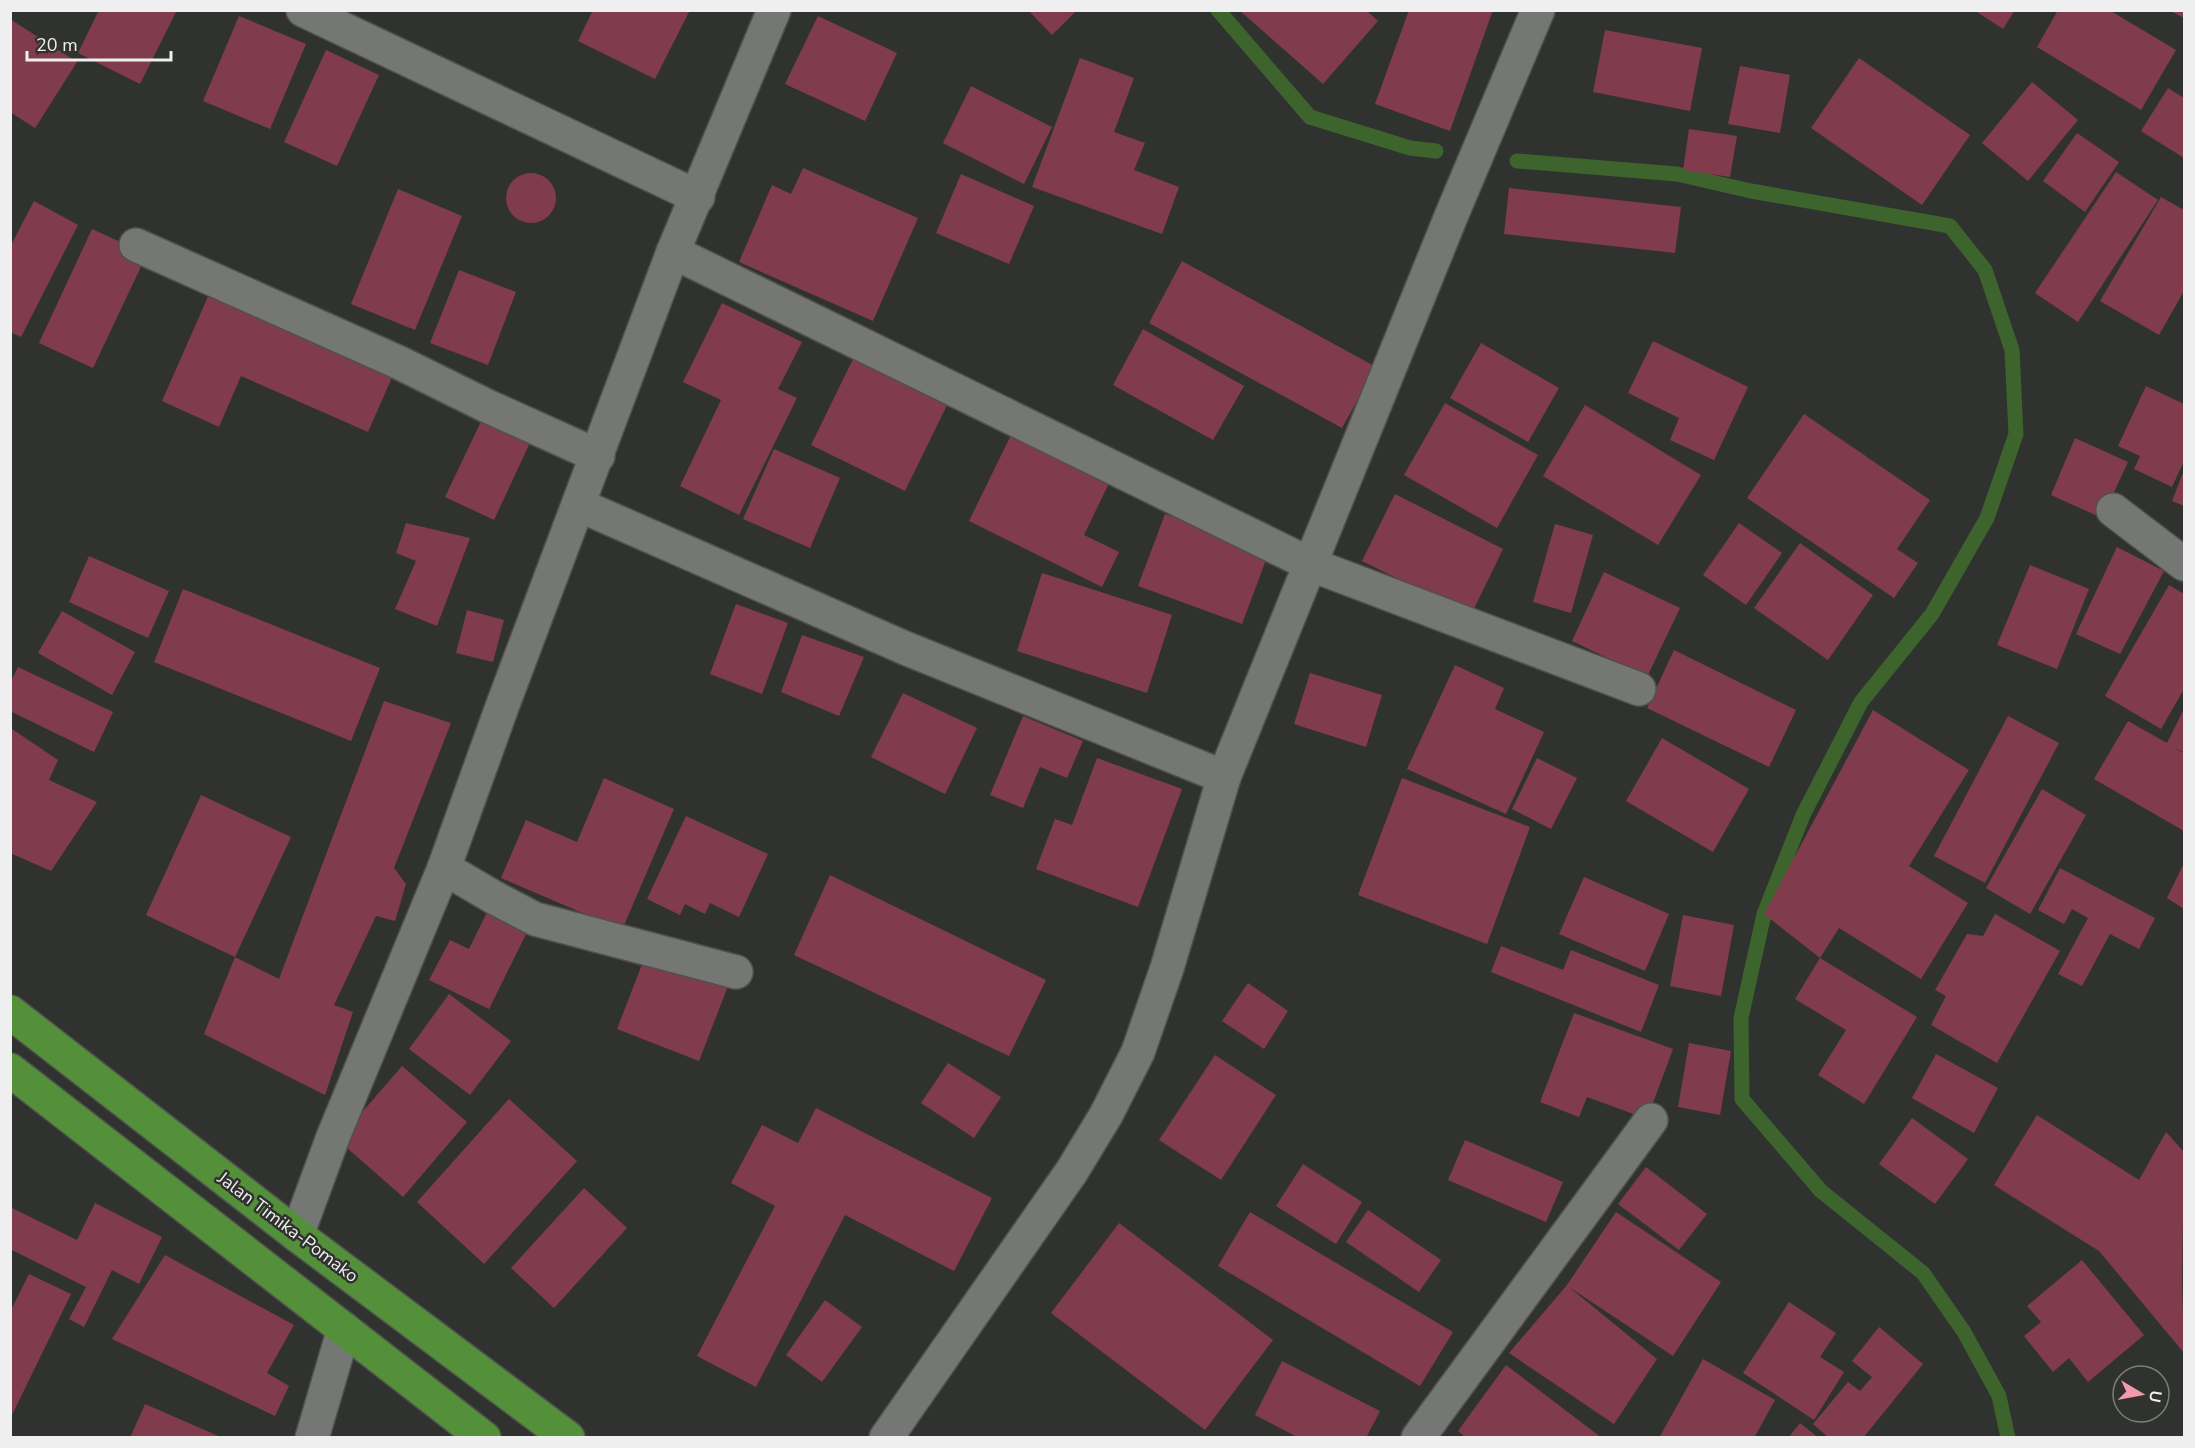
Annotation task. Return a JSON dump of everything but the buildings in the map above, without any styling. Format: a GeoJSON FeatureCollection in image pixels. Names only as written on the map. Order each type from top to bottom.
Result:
{"type":"FeatureCollection","features":[{"type":"Feature","properties":{"kind":"highway","name":"Jalan Timika-Pomako"},"geometry":{"type":"LineString","coordinates":[[10,1012],[297,1235],[568,1437]]}},
{"type":"Feature","properties":{"kind":"highway"},"geometry":{"type":"LineString","coordinates":[[10,1070],[266,1265],[344,1329],[484,1437]]}},
{"type":"Feature","properties":{"kind":"street"},"geometry":{"type":"LineString","coordinates":[[303,10],[698,197]]}},
{"type":"Feature","properties":{"kind":"street"},"geometry":{"type":"LineString","coordinates":[[297,1235],[333,1137],[444,868],[673,252],[698,197],[774,10]]}},
{"type":"Feature","properties":{"kind":"street"},"geometry":{"type":"LineString","coordinates":[[886,1437],[1072,1171],[1138,1052],[1167,968],[1224,777],[1312,565],[1452,214],[1538,10]]}},
{"type":"Feature","properties":{"kind":"street"},"geometry":{"type":"LineString","coordinates":[[136,245],[400,363],[487,406],[598,456]]}},
{"type":"Feature","properties":{"kind":"street"},"geometry":{"type":"LineString","coordinates":[[673,252],[1312,565],[1639,689]]}},
{"type":"Feature","properties":{"kind":"street"},"geometry":{"type":"LineString","coordinates":[[579,505],[905,648],[1224,777]]}},
{"type":"Feature","properties":{"kind":"street"},"geometry":{"type":"LineString","coordinates":[[2114,510],[2184,564]]}},
{"type":"Feature","properties":{"kind":"street"},"geometry":{"type":"LineString","coordinates":[[444,868],[535,918],[736,972]]}},
{"type":"Feature","properties":{"kind":"street"},"geometry":{"type":"LineString","coordinates":[[1418,1437],[1651,1120]]}},
{"type":"Feature","properties":{"kind":"street"},"geometry":{"type":"LineString","coordinates":[[312,1437],[344,1329]]}},
{"type":"Feature","properties":{"kind":"waterway"},"geometry":{"type":"LineString","coordinates":[[1218,10],[1310,117],[1410,148],[1436,151]]}},
{"type":"Feature","properties":{"kind":"waterway"},"geometry":{"type":"LineString","coordinates":[[1517,161],[1677,174],[1751,191],[1950,226],[1985,270],[2012,350],[2016,434],[1987,518],[1932,614],[1861,702],[1803,815],[1764,914],[1741,1018],[1742,1099],[1821,1191],[1923,1273],[1964,1332],[1999,1396],[2008,1438]]}}]}
